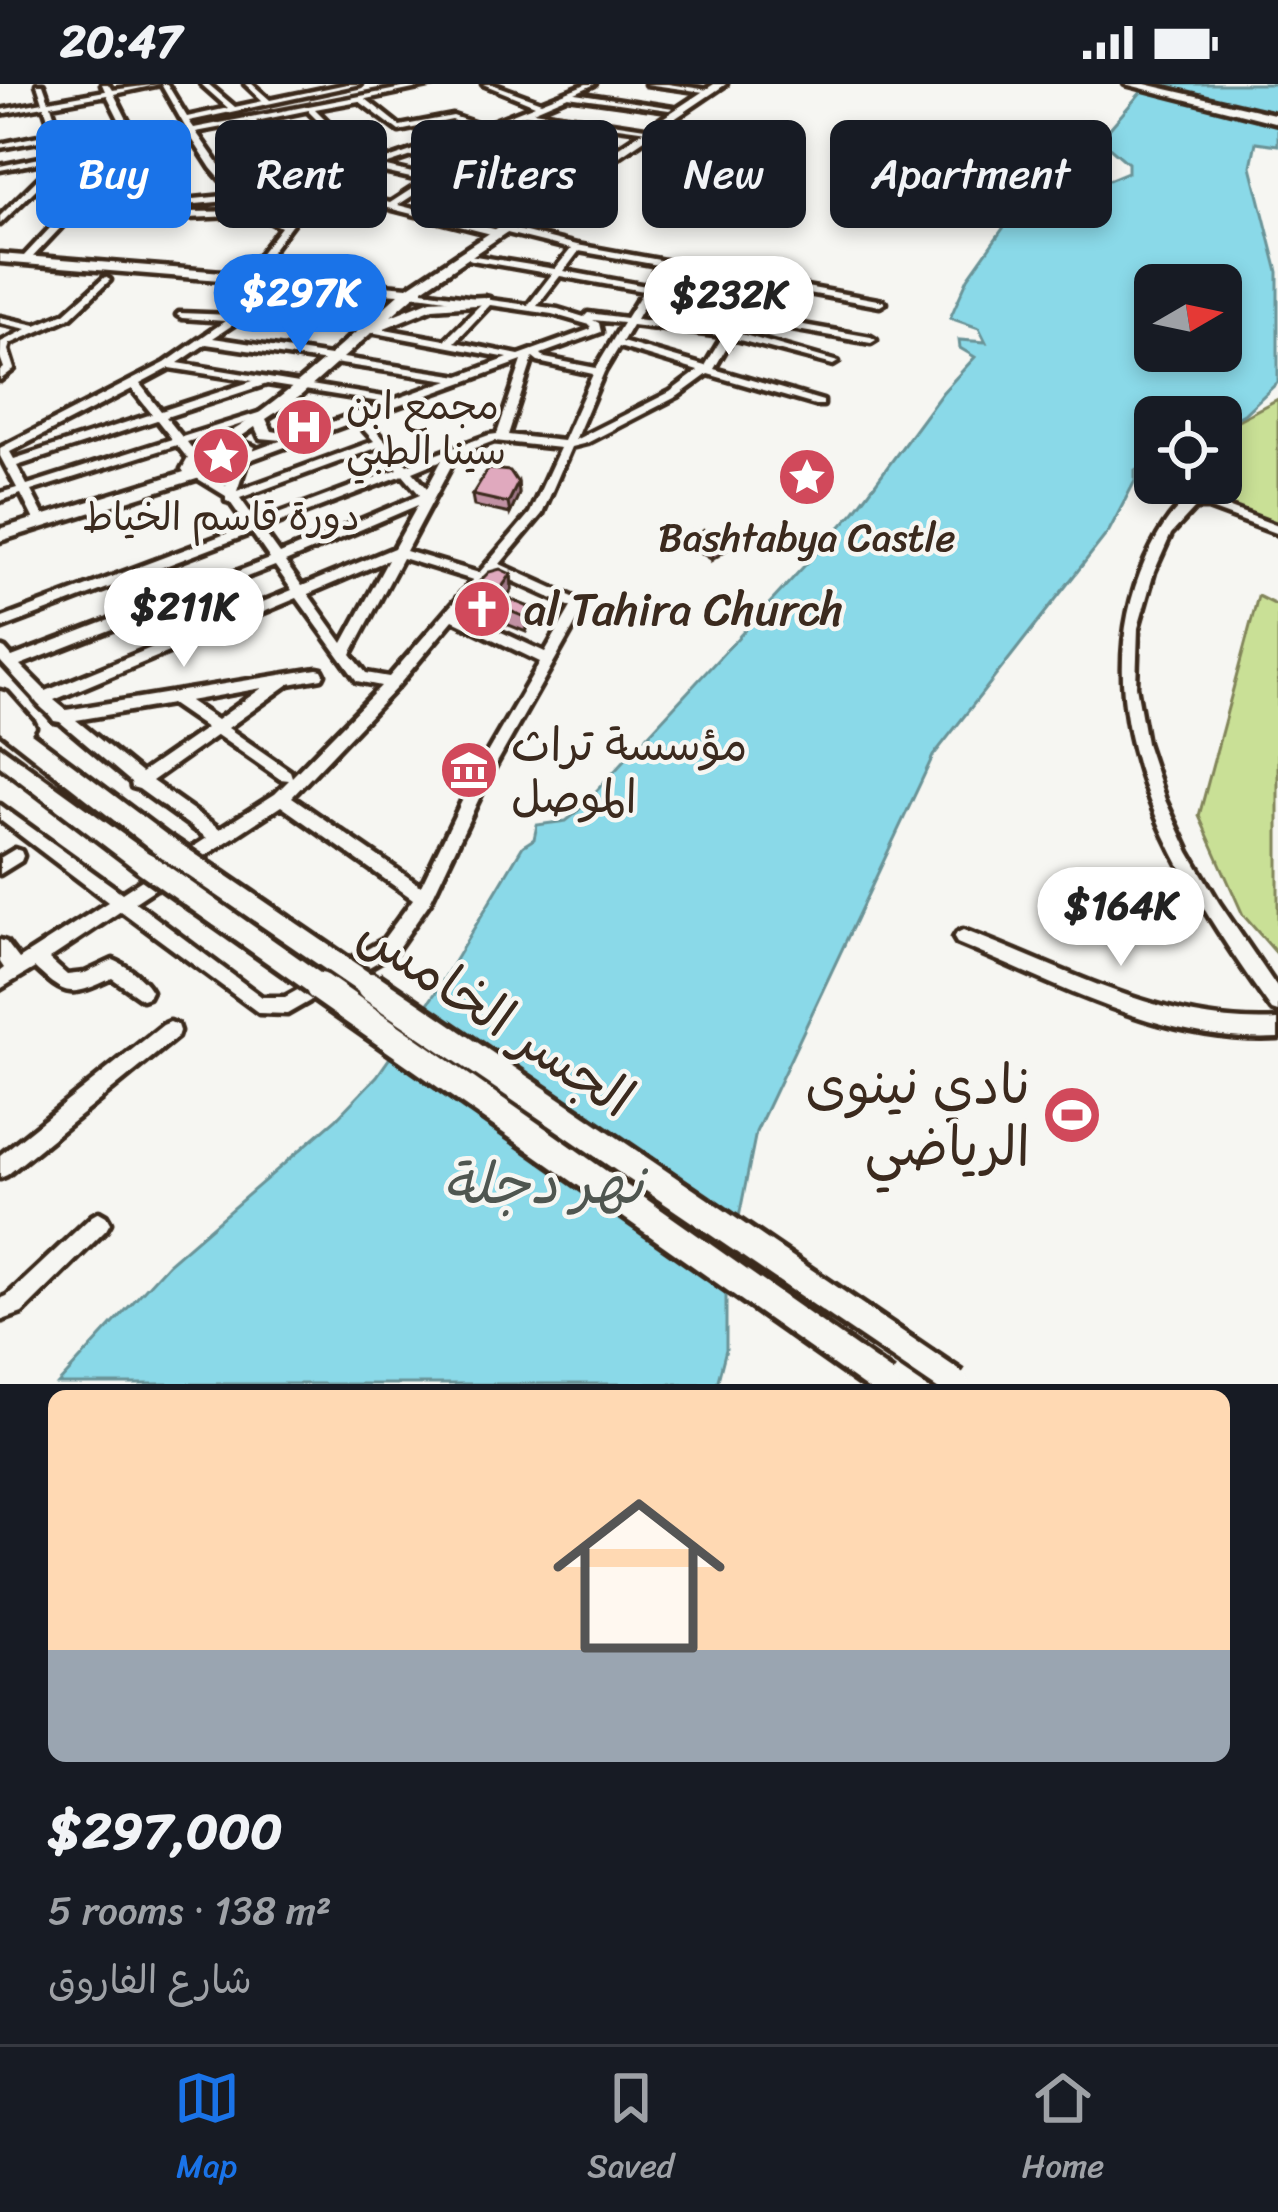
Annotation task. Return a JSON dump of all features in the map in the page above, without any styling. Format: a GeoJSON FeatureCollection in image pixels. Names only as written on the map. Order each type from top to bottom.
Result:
{"type":"FeatureCollection","features":[{"type":"Feature","properties":{"kind":"highway"},"geometry":{"type":"LineString","coordinates":[[1135,84],[1278,118]]}},
{"type":"Feature","properties":{"kind":"main road"},"geometry":{"type":"LineString","coordinates":[[195,466],[216,446],[305,386],[412,293],[722,92]]}},
{"type":"Feature","properties":{"kind":"main road"},"geometry":{"type":"LineString","coordinates":[[672,120],[722,92]]}},
{"type":"Feature","properties":{"kind":"main road"},"geometry":{"type":"LineString","coordinates":[[504,232],[509,228]]}},
{"type":"Feature","properties":{"kind":"main road"},"geometry":{"type":"LineString","coordinates":[[255,280],[374,298],[412,293],[468,257]]}},
{"type":"Feature","properties":{"kind":"main road"},"geometry":{"type":"LineString","coordinates":[[354,285],[406,278],[468,257]]}},
{"type":"Feature","properties":{"kind":"main road"},"geometry":{"type":"LineString","coordinates":[[0,262],[26,259],[93,268]]}},
{"type":"Feature","properties":{"kind":"main road"},"geometry":{"type":"LineString","coordinates":[[0,262],[354,285],[412,293]]}},
{"type":"Feature","properties":{"kind":"main road"},"geometry":{"type":"LineString","coordinates":[[452,271],[446,286],[463,298]]}},
{"type":"Feature","properties":{"kind":"main road"},"geometry":{"type":"LineString","coordinates":[[370,330],[374,298]]}},
{"type":"Feature","properties":{"kind":"main road"},"geometry":{"type":"LineString","coordinates":[[370,330],[427,305],[486,301]]}},
{"type":"Feature","properties":{"kind":"main road"},"geometry":{"type":"LineString","coordinates":[[266,416],[266,435],[288,438]]}},
{"type":"Feature","properties":{"kind":"main road"},"geometry":{"type":"LineString","coordinates":[[0,536],[155,485],[195,466],[242,459],[248,449],[243,443],[216,446]]}},
{"type":"Feature","properties":{"kind":"main road"},"geometry":{"type":"LineString","coordinates":[[0,546],[100,503]]}},
{"type":"Feature","properties":{"kind":"main road"},"geometry":{"type":"LineString","coordinates":[[0,698],[53,758],[155,855]]}},
{"type":"Feature","properties":{"kind":"main road"},"geometry":{"type":"LineString","coordinates":[[0,720],[53,758]]}},
{"type":"Feature","properties":{"kind":"main road"},"geometry":{"type":"LineString","coordinates":[[0,754],[155,855]]}},
{"type":"Feature","properties":{"kind":"main road","name":"الجسر الخامس"},"geometry":{"type":"LineString","coordinates":[[155,855],[885,1384]]}},
{"type":"Feature","properties":{"kind":"main road","name":"الجسر الخامس"},"geometry":{"type":"LineString","coordinates":[[155,855],[955,1384]]}},
{"type":"Feature","properties":{"kind":"street"},"geometry":{"type":"LineString","coordinates":[[40,84],[52,120]]}},
{"type":"Feature","properties":{"kind":"street"},"geometry":{"type":"LineString","coordinates":[[204,84],[233,109]]}},
{"type":"Feature","properties":{"kind":"street"},"geometry":{"type":"LineString","coordinates":[[248,84],[268,102]]}},
{"type":"Feature","properties":{"kind":"street"},"geometry":{"type":"LineString","coordinates":[[289,84],[292,89],[354,84]]}},
{"type":"Feature","properties":{"kind":"street"},"geometry":{"type":"LineString","coordinates":[[264,120],[434,84]]}},
{"type":"Feature","properties":{"kind":"street"},"geometry":{"type":"LineString","coordinates":[[486,84],[542,104]]}},
{"type":"Feature","properties":{"kind":"street"},"geometry":{"type":"LineString","coordinates":[[504,120],[592,84]]}},
{"type":"Feature","properties":{"kind":"street"},"geometry":{"type":"LineString","coordinates":[[649,84],[722,92]]}},
{"type":"Feature","properties":{"kind":"street"},"geometry":{"type":"LineString","coordinates":[[0,122],[109,92],[163,86],[215,162]]}},
{"type":"Feature","properties":{"kind":"street"},"geometry":{"type":"LineString","coordinates":[[186,118],[268,102],[309,88]]}},
{"type":"Feature","properties":{"kind":"street"},"geometry":{"type":"LineString","coordinates":[[309,88],[327,106]]}},
{"type":"Feature","properties":{"kind":"street"},"geometry":{"type":"LineString","coordinates":[[109,92],[123,120]]}},
{"type":"Feature","properties":{"kind":"street"},"geometry":{"type":"LineString","coordinates":[[567,95],[669,108]]}},
{"type":"Feature","properties":{"kind":"street"},"geometry":{"type":"LineString","coordinates":[[362,100],[399,129],[411,126]]}},
{"type":"Feature","properties":{"kind":"street"},"geometry":{"type":"LineString","coordinates":[[0,112],[48,108]]}},
{"type":"Feature","properties":{"kind":"street"},"geometry":{"type":"LineString","coordinates":[[311,110],[321,120]]}},
{"type":"Feature","properties":{"kind":"street"},"geometry":{"type":"LineString","coordinates":[[524,112],[642,128]]}},
{"type":"Feature","properties":{"kind":"street"},"geometry":{"type":"LineString","coordinates":[[191,133],[215,128]]}},
{"type":"Feature","properties":{"kind":"street"},"geometry":{"type":"LineString","coordinates":[[0,146],[36,139]]}},
{"type":"Feature","properties":{"kind":"street"},"geometry":{"type":"LineString","coordinates":[[0,165],[36,159]]}},
{"type":"Feature","properties":{"kind":"street"},"geometry":{"type":"LineString","coordinates":[[0,221],[36,183]]}},
{"type":"Feature","properties":{"kind":"street"},"geometry":{"type":"LineString","coordinates":[[391,206],[411,193]]}},
{"type":"Feature","properties":{"kind":"street"},"geometry":{"type":"LineString","coordinates":[[387,205],[411,211]]}},
{"type":"Feature","properties":{"kind":"street"},"geometry":{"type":"LineString","coordinates":[[26,259],[57,228]]}},
{"type":"Feature","properties":{"kind":"street"},"geometry":{"type":"LineString","coordinates":[[4,453],[169,365],[233,319],[282,228]]}},
{"type":"Feature","properties":{"kind":"street"},"geometry":{"type":"LineString","coordinates":[[486,228],[880,303]]}},
{"type":"Feature","properties":{"kind":"street"},"geometry":{"type":"LineString","coordinates":[[530,308],[577,248]]}},
{"type":"Feature","properties":{"kind":"street"},"geometry":{"type":"LineString","coordinates":[[468,257],[648,289]]}},
{"type":"Feature","properties":{"kind":"street"},"geometry":{"type":"LineString","coordinates":[[0,948],[8,975],[281,798],[392,683],[536,514],[599,372],[663,265]]}},
{"type":"Feature","properties":{"kind":"street"},"geometry":{"type":"LineString","coordinates":[[0,377],[9,369],[3,340],[68,315],[105,280]]}},
{"type":"Feature","properties":{"kind":"street"},"geometry":{"type":"LineString","coordinates":[[0,624],[453,451],[502,437],[566,445],[583,441],[674,394],[709,368],[729,334],[730,315],[751,281]]}},
{"type":"Feature","properties":{"kind":"street"},"geometry":{"type":"LineString","coordinates":[[688,327],[751,281]]}},
{"type":"Feature","properties":{"kind":"street"},"geometry":{"type":"LineString","coordinates":[[412,293],[589,316],[709,368],[819,403]]}},
{"type":"Feature","properties":{"kind":"street"},"geometry":{"type":"LineString","coordinates":[[345,326],[356,310],[374,298]]}},
{"type":"Feature","properties":{"kind":"street"},"geometry":{"type":"LineString","coordinates":[[447,344],[486,301]]}},
{"type":"Feature","properties":{"kind":"street"},"geometry":{"type":"LineString","coordinates":[[589,316],[639,302]]}},
{"type":"Feature","properties":{"kind":"street"},"geometry":{"type":"LineString","coordinates":[[552,311],[594,323],[597,330],[592,334]]}},
{"type":"Feature","properties":{"kind":"street"},"geometry":{"type":"LineString","coordinates":[[182,315],[345,326],[528,355],[599,372]]}},
{"type":"Feature","properties":{"kind":"street"},"geometry":{"type":"LineString","coordinates":[[730,315],[871,340]]}},
{"type":"Feature","properties":{"kind":"street"},"geometry":{"type":"LineString","coordinates":[[0,320],[38,329]]}},
{"type":"Feature","properties":{"kind":"street"},"geometry":{"type":"LineString","coordinates":[[230,495],[242,459],[288,438],[592,334],[688,327],[833,362]]}},
{"type":"Feature","properties":{"kind":"street"},"geometry":{"type":"LineString","coordinates":[[203,340],[460,378]]}},
{"type":"Feature","properties":{"kind":"street"},"geometry":{"type":"LineString","coordinates":[[502,437],[528,355]]}},
{"type":"Feature","properties":{"kind":"street"},"geometry":{"type":"LineString","coordinates":[[169,365],[394,401]]}},
{"type":"Feature","properties":{"kind":"street"},"geometry":{"type":"LineString","coordinates":[[4,453],[159,416],[266,381]]}},
{"type":"Feature","properties":{"kind":"street"},"geometry":{"type":"LineString","coordinates":[[134,384],[195,466],[230,495],[362,676],[392,683]]}},
{"type":"Feature","properties":{"kind":"street"},"geometry":{"type":"LineString","coordinates":[[356,414],[428,496]]}},
{"type":"Feature","properties":{"kind":"street"},"geometry":{"type":"LineString","coordinates":[[0,497],[266,416]]}},
{"type":"Feature","properties":{"kind":"street"},"geometry":{"type":"LineString","coordinates":[[230,495],[380,443]]}},
{"type":"Feature","properties":{"kind":"street"},"geometry":{"type":"LineString","coordinates":[[344,652],[453,451]]}},
{"type":"Feature","properties":{"kind":"street"},"geometry":{"type":"LineString","coordinates":[[4,453],[41,522]]}},
{"type":"Feature","properties":{"kind":"street"},"geometry":{"type":"LineString","coordinates":[[221,839],[138,783],[59,717],[5,658],[276,561],[428,496]]}},
{"type":"Feature","properties":{"kind":"street"},"geometry":{"type":"LineString","coordinates":[[1278,530],[1192,503],[1177,515],[1158,545],[1137,595],[1130,645],[1132,727],[1150,785],[1191,866],[1278,1004]]}},
{"type":"Feature","properties":{"kind":"street"},"geometry":{"type":"LineString","coordinates":[[0,811],[259,1005],[287,1006],[389,946],[424,897],[484,772],[579,605],[488,572],[396,552],[41,699]]}},
{"type":"Feature","properties":{"kind":"street"},"geometry":{"type":"LineString","coordinates":[[451,614],[549,660]]}},
{"type":"Feature","properties":{"kind":"street"},"geometry":{"type":"LineString","coordinates":[[59,717],[316,674]]}},
{"type":"Feature","properties":{"kind":"street"},"geometry":{"type":"LineString","coordinates":[[138,783],[287,679]]}},
{"type":"Feature","properties":{"kind":"street"},"geometry":{"type":"LineString","coordinates":[[174,698],[285,775]]}},
{"type":"Feature","properties":{"kind":"street"},"geometry":{"type":"LineString","coordinates":[[281,798],[424,897]]}},
{"type":"Feature","properties":{"kind":"street"},"geometry":{"type":"LineString","coordinates":[[963,938],[1204,1028],[1250,1033],[1278,1029]]}},
{"type":"Feature","properties":{"kind":"street"},"geometry":{"type":"LineString","coordinates":[[36,958],[64,982],[87,981],[113,968],[142,991]]}},
{"type":"Feature","properties":{"kind":"street"},"geometry":{"type":"LineString","coordinates":[[0,1168],[170,1031]]}},
{"type":"Feature","properties":{"kind":"street"},"geometry":{"type":"LineString","coordinates":[[0,1310],[14,1305],[99,1223]]}},
{"type":"Feature","properties":{"kind":"green space"},"geometry":{"type":"Polygon","coordinates":[[[1278,399],[1278,533],[1195,504],[1242,504],[1242,418],[1278,399]]]}},
{"type":"Feature","properties":{"kind":"green space"},"geometry":{"type":"Polygon","coordinates":[[[1258,596],[1278,606],[1278,955],[1243,915],[1199,816],[1258,596]]]}},
{"type":"Feature","properties":{"kind":"water","name":"نهر دجلة"},"geometry":{"type":"Polygon","coordinates":[[[1148,84],[1278,84],[1278,145],[1256,142],[1251,166],[1278,272],[1278,382],[1242,415],[1242,396],[1134,396],[1134,483],[1109,531],[933,756],[756,1132],[726,1282],[726,1349],[717,1384],[58,1384],[168,1264],[336,1119],[377,1076],[436,992],[523,846],[534,839],[537,825],[566,821],[575,814],[855,511],[942,393],[975,357],[960,348],[959,340],[986,342],[979,328],[950,318],[968,278],[1003,228],[1112,228],[1112,179],[1128,172],[1128,163],[1112,149],[1112,126],[1148,84]]]}},
{"type":"Feature","properties":{"kind":"building"},"geometry":{"type":"Polygon","coordinates":[[[488,469],[510,471],[518,483],[508,503],[472,495],[488,469]]]}},
{"type":"Feature","properties":{"kind":"building"},"geometry":{"type":"Polygon","coordinates":[[[704,530],[726,542],[713,553],[692,540],[704,530]]]}},
{"type":"Feature","properties":{"kind":"building"},"geometry":{"type":"Polygon","coordinates":[[[500,569],[511,574],[497,594],[529,607],[525,617],[467,594],[489,572],[500,569]]]}},
{"type":"Feature","properties":{"kind":"place","name":"مجمع ابن سينا الطبي"},"geometry":{"type":"Point","coordinates":[304,427]}},
{"type":"Feature","properties":{"kind":"place","name":"دورة قاسم الخياط"},"geometry":{"type":"Point","coordinates":[221,456]}},
{"type":"Feature","properties":{"kind":"place","name":"Bashtabya Castle"},"geometry":{"type":"Point","coordinates":[807,477]}},
{"type":"Feature","properties":{"kind":"place","name":"al Tahira Church"},"geometry":{"type":"Point","coordinates":[482,609]}},
{"type":"Feature","properties":{"kind":"place","name":"مؤسسة تراث الموصل"},"geometry":{"type":"Point","coordinates":[469,770]}},
{"type":"Feature","properties":{"kind":"place","name":"نادي نينوى الرياضي"},"geometry":{"type":"Point","coordinates":[1072,1115]}}]}
